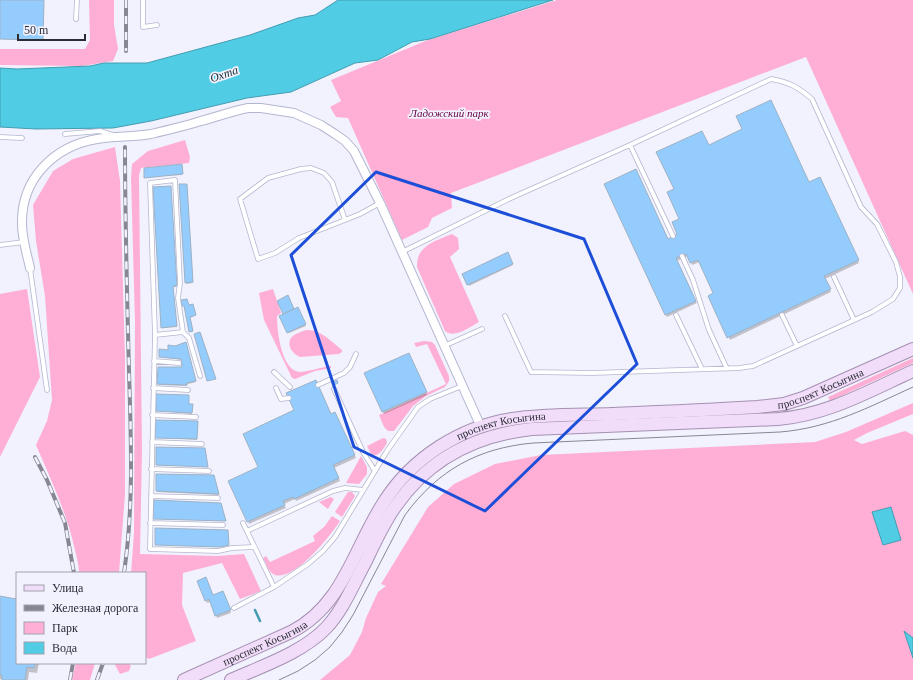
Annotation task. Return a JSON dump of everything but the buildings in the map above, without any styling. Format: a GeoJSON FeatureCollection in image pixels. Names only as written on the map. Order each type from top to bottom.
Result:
{"type":"FeatureCollection","features":[{"type":"Feature","properties":{"kind":"main road","name":"проспект Косыгина"},"geometry":{"type":"LineString","coordinates":[[184,680],[291,632],[316,616],[335,593],[374,518],[396,486],[423,458],[456,437],[481,427],[512,419],[531,417],[757,408],[777,405],[810,396],[913,349]]}},
{"type":"Feature","properties":{"kind":"main road","name":"проспект Косыгина"},"geometry":{"type":"LineString","coordinates":[[230,680],[298,649],[325,629],[341,609],[385,524],[405,493],[431,467],[462,448],[490,437],[514,431],[778,419],[800,416],[836,406],[913,371]]}},
{"type":"Feature","properties":{"kind":"street"},"geometry":{"type":"LineString","coordinates":[[30,268],[24,242],[22,224],[27,191],[32,180],[63,150],[96,139],[156,133],[248,108],[261,108],[294,113],[321,125],[345,141],[354,151],[380,203],[481,427]]}},
{"type":"Feature","properties":{"kind":"lane"},"geometry":{"type":"LineString","coordinates":[[76,19],[77,0]]}},
{"type":"Feature","properties":{"kind":"lane"},"geometry":{"type":"LineString","coordinates":[[143,0],[143,27],[157,25]]}},
{"type":"Feature","properties":{"kind":"lane"},"geometry":{"type":"LineString","coordinates":[[402,252],[511,198],[630,145],[771,79],[784,81],[799,88],[812,99],[861,207],[877,224],[896,262],[900,277],[900,288],[893,299],[872,312],[753,366],[592,373],[531,372],[505,316]]}},
{"type":"Feature","properties":{"kind":"lane"},"geometry":{"type":"LineString","coordinates":[[64,134],[100,131],[117,137]]}},
{"type":"Feature","properties":{"kind":"lane"},"geometry":{"type":"LineString","coordinates":[[0,137],[22,138]]}},
{"type":"Feature","properties":{"kind":"lane"},"geometry":{"type":"LineString","coordinates":[[630,145],[673,236]]}},
{"type":"Feature","properties":{"kind":"lane"},"geometry":{"type":"LineString","coordinates":[[345,220],[332,182],[324,173],[311,168],[301,169],[268,178],[240,199],[258,259],[275,253],[299,238],[345,220],[360,214],[380,203]]}},
{"type":"Feature","properties":{"kind":"lane"},"geometry":{"type":"LineString","coordinates":[[200,376],[189,338],[183,332],[178,298],[180,283],[175,180],[150,182],[155,335],[150,549],[218,551],[232,548],[254,548]]}},
{"type":"Feature","properties":{"kind":"lane"},"geometry":{"type":"LineString","coordinates":[[0,245],[24,242]]}},
{"type":"Feature","properties":{"kind":"lane"},"geometry":{"type":"LineString","coordinates":[[682,256],[693,280],[709,330],[727,368]]}},
{"type":"Feature","properties":{"kind":"lane"},"geometry":{"type":"LineString","coordinates":[[30,268],[47,390]]}},
{"type":"Feature","properties":{"kind":"lane"},"geometry":{"type":"LineString","coordinates":[[834,277],[854,320]]}},
{"type":"Feature","properties":{"kind":"lane"},"geometry":{"type":"LineString","coordinates":[[676,315],[702,369]]}},
{"type":"Feature","properties":{"kind":"lane"},"geometry":{"type":"LineString","coordinates":[[782,315],[797,346]]}},
{"type":"Feature","properties":{"kind":"lane"},"geometry":{"type":"LineString","coordinates":[[444,346],[482,329]]}},
{"type":"Feature","properties":{"kind":"lane"},"geometry":{"type":"LineString","coordinates":[[155,335],[183,332]]}},
{"type":"Feature","properties":{"kind":"lane"},"geometry":{"type":"LineString","coordinates":[[318,385],[344,373],[350,367],[356,354]]}},
{"type":"Feature","properties":{"kind":"lane"},"geometry":{"type":"LineString","coordinates":[[154,361],[179,363]]}},
{"type":"Feature","properties":{"kind":"lane"},"geometry":{"type":"LineString","coordinates":[[274,372],[290,387]]}},
{"type":"Feature","properties":{"kind":"lane"},"geometry":{"type":"LineString","coordinates":[[234,608],[274,587],[308,564],[323,551],[335,537],[375,470],[400,431],[418,407],[430,398],[462,386]]}},
{"type":"Feature","properties":{"kind":"lane"},"geometry":{"type":"LineString","coordinates":[[153,388],[188,390]]}},
{"type":"Feature","properties":{"kind":"lane"},"geometry":{"type":"LineString","coordinates":[[276,388],[282,399],[289,398]]}},
{"type":"Feature","properties":{"kind":"lane"},"geometry":{"type":"LineString","coordinates":[[334,389],[362,452],[375,470]]}},
{"type":"Feature","properties":{"kind":"lane"},"geometry":{"type":"LineString","coordinates":[[152,415],[196,417]]}},
{"type":"Feature","properties":{"kind":"lane"},"geometry":{"type":"LineString","coordinates":[[152,442],[202,444]]}},
{"type":"Feature","properties":{"kind":"lane"},"geometry":{"type":"LineString","coordinates":[[151,469],[209,471]]}},
{"type":"Feature","properties":{"kind":"lane"},"geometry":{"type":"LineString","coordinates":[[246,531],[333,491],[344,488],[363,490]]}},
{"type":"Feature","properties":{"kind":"lane"},"geometry":{"type":"LineString","coordinates":[[151,496],[218,498]]}},
{"type":"Feature","properties":{"kind":"lane"},"geometry":{"type":"LineString","coordinates":[[150,523],[223,525]]}},
{"type":"Feature","properties":{"kind":"lane"},"geometry":{"type":"LineString","coordinates":[[243,523],[274,587]]}},
{"type":"Feature","properties":{"kind":"highlighted area"},"geometry":{"type":"Polygon","coordinates":[[[376,172],[584,239],[637,364],[485,511],[354,447],[291,255],[376,172]]]}},
{"type":"Feature","properties":{"kind":"green space"},"geometry":{"type":"Polygon","coordinates":[[[89,0],[114,0],[114,25],[118,49],[113,61],[82,66],[0,65],[0,49],[85,49],[90,40],[89,0]]]}},
{"type":"Feature","properties":{"kind":"green space","name":"Ладожский парк"},"geometry":{"type":"Polygon","coordinates":[[[557,0],[913,0],[913,294],[806,57],[451,193],[452,208],[432,218],[428,227],[402,240],[348,118],[336,117],[330,107],[341,101],[331,80],[428,40],[557,0]]]}},
{"type":"Feature","properties":{"kind":"green space"},"geometry":{"type":"Polygon","coordinates":[[[185,140],[190,157],[189,163],[141,168],[139,175],[142,452],[140,554],[217,556],[244,554],[261,591],[240,599],[222,563],[183,573],[182,605],[196,641],[149,659],[146,658],[146,572],[131,572],[134,533],[135,321],[131,178],[132,164],[148,151],[185,140]]]}},
{"type":"Feature","properties":{"kind":"green space"},"geometry":{"type":"Polygon","coordinates":[[[115,147],[120,181],[125,358],[125,494],[119,572],[79,572],[67,520],[36,445],[47,421],[52,400],[45,296],[36,241],[33,205],[53,171],[73,159],[115,147]]]}},
{"type":"Feature","properties":{"kind":"green space"},"geometry":{"type":"Polygon","coordinates":[[[452,234],[458,238],[459,249],[450,257],[479,322],[467,329],[453,334],[445,331],[417,267],[420,254],[423,249],[433,242],[452,234]]]}},
{"type":"Feature","properties":{"kind":"green space"},"geometry":{"type":"Polygon","coordinates":[[[27,289],[40,377],[0,457],[0,294],[27,289]]]}},
{"type":"Feature","properties":{"kind":"green space"},"geometry":{"type":"Polygon","coordinates":[[[273,289],[281,313],[277,316],[279,340],[284,358],[288,365],[294,370],[300,372],[331,366],[331,368],[315,371],[295,379],[292,378],[264,320],[259,293],[273,289]]]}},
{"type":"Feature","properties":{"kind":"green space"},"geometry":{"type":"Polygon","coordinates":[[[306,330],[316,331],[325,336],[342,350],[342,352],[339,354],[297,356],[289,344],[291,338],[294,335],[306,330]]]}},
{"type":"Feature","properties":{"kind":"green space"},"geometry":{"type":"Polygon","coordinates":[[[424,341],[432,342],[435,345],[449,376],[449,381],[445,387],[426,396],[413,406],[394,431],[388,431],[384,427],[379,415],[446,384],[427,344],[416,347],[414,343],[424,341]]]}},
{"type":"Feature","properties":{"kind":"green space"},"geometry":{"type":"Polygon","coordinates":[[[913,358],[913,363],[830,401],[828,397],[913,358]]]}},
{"type":"Feature","properties":{"kind":"green space"},"geometry":{"type":"Polygon","coordinates":[[[913,403],[913,414],[854,440],[862,444],[905,431],[913,435],[913,638],[904,632],[913,658],[913,680],[320,680],[350,655],[362,632],[366,618],[378,592],[386,586],[381,584],[428,507],[454,484],[495,464],[541,455],[815,442],[846,432],[913,403]]]}},
{"type":"Feature","properties":{"kind":"green space"},"geometry":{"type":"Polygon","coordinates":[[[383,438],[386,439],[387,443],[379,454],[371,454],[367,446],[383,438]]]}},
{"type":"Feature","properties":{"kind":"green space"},"geometry":{"type":"Polygon","coordinates":[[[361,456],[367,467],[367,474],[359,484],[346,483],[361,456]]]}},
{"type":"Feature","properties":{"kind":"green space"},"geometry":{"type":"Polygon","coordinates":[[[348,492],[352,492],[355,496],[342,517],[335,512],[348,492]]]}},
{"type":"Feature","properties":{"kind":"green space"},"geometry":{"type":"Polygon","coordinates":[[[331,497],[334,499],[328,509],[319,502],[331,497]]]}},
{"type":"Feature","properties":{"kind":"green space"},"geometry":{"type":"Polygon","coordinates":[[[332,516],[340,521],[320,547],[310,557],[290,572],[281,575],[271,573],[263,558],[266,556],[270,562],[315,541],[313,536],[324,527],[332,516]]]}},
{"type":"Feature","properties":{"kind":"green space"},"geometry":{"type":"Polygon","coordinates":[[[76,664],[95,664],[90,680],[72,680],[76,664]]]}},
{"type":"Feature","properties":{"kind":"green space"},"geometry":{"type":"Polygon","coordinates":[[[129,664],[131,666],[129,671],[120,674],[115,665],[129,664]]]}},
{"type":"Feature","properties":{"kind":"water","name":"Охта"},"geometry":{"type":"Polygon","coordinates":[[[338,0],[553,0],[430,39],[412,42],[378,60],[355,63],[291,92],[247,98],[151,121],[113,128],[36,129],[0,127],[0,68],[17,69],[90,66],[104,63],[147,63],[250,35],[298,18],[315,15],[338,0]]]}},
{"type":"Feature","properties":{"kind":"water"},"geometry":{"type":"Polygon","coordinates":[[[891,507],[901,540],[883,545],[872,512],[891,507]]]}},
{"type":"Feature","properties":{"kind":"water"},"geometry":{"type":"Polygon","coordinates":[[[904,631],[913,638],[913,658],[904,631]]]}},
{"type":"Feature","properties":{"kind":"waterway"},"geometry":{"type":"LineString","coordinates":[[255,610],[260,621]]}},
{"type":"Feature","properties":{"kind":"tram line"},"geometry":{"type":"LineString","coordinates":[[279,680],[298,671],[315,660],[330,647],[353,615],[405,515],[431,485],[461,464],[477,456],[494,450],[533,443],[798,430],[849,416],[913,387]]}},
{"type":"Feature","properties":{"kind":"railway"},"geometry":{"type":"LineString","coordinates":[[126,0],[126,51]]}},
{"type":"Feature","properties":{"kind":"railway"},"geometry":{"type":"LineString","coordinates":[[124,572],[131,497],[125,147]]}},
{"type":"Feature","properties":{"kind":"railway"},"geometry":{"type":"LineString","coordinates":[[35,457],[47,480],[65,523],[74,572]]}},
{"type":"Feature","properties":{"kind":"railway"},"geometry":{"type":"LineString","coordinates":[[70,680],[73,664]]}},
{"type":"Feature","properties":{"kind":"railway"},"geometry":{"type":"LineString","coordinates":[[97,680],[103,664]]}}]}
